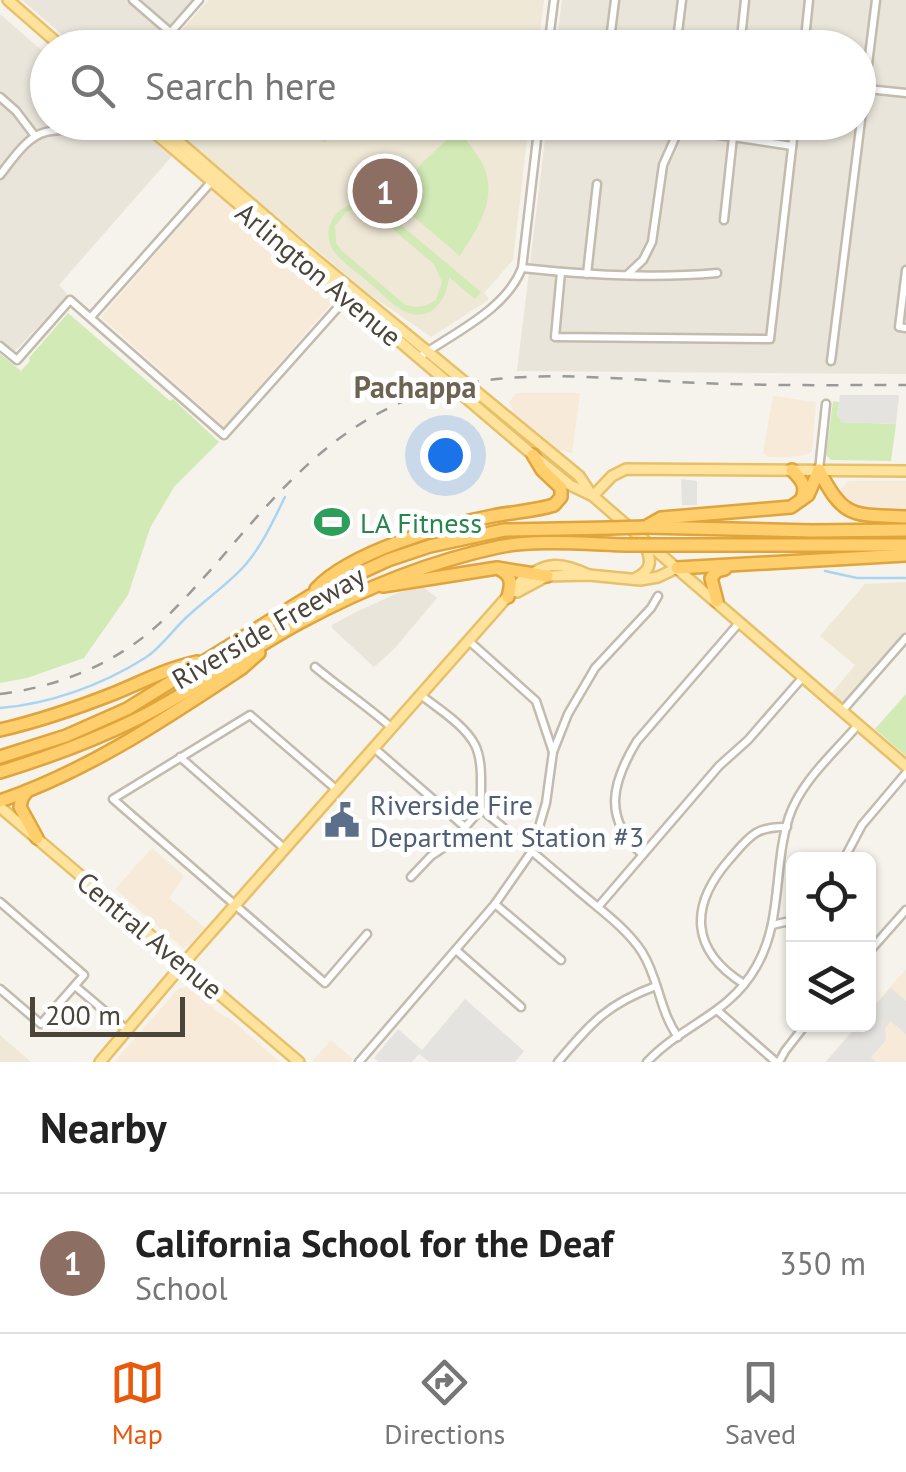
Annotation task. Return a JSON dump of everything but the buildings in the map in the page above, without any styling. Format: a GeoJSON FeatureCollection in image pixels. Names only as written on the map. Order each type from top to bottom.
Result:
{"type":"FeatureCollection","features":[{"type":"Feature","properties":{"kind":"highway"},"geometry":{"type":"LineString","coordinates":[[310,596],[328,576],[394,544],[488,517],[554,504],[561,488],[542,470],[533,454]]}},
{"type":"Feature","properties":{"kind":"highway"},"geometry":{"type":"LineString","coordinates":[[792,470],[804,485],[799,503]]}},
{"type":"Feature","properties":{"kind":"highway"},"geometry":{"type":"LineString","coordinates":[[644,533],[661,518],[791,507],[813,488],[820,470]]}},
{"type":"Feature","properties":{"kind":"highway"},"geometry":{"type":"LineString","coordinates":[[820,470],[836,500],[848,510],[906,516]]}},
{"type":"Feature","properties":{"kind":"highway","name":"Riverside Freeway"},"geometry":{"type":"LineString","coordinates":[[0,757],[66,736],[126,709],[310,596],[350,576],[430,546],[504,530],[906,530]]}},
{"type":"Feature","properties":{"kind":"highway","name":"Riverside Freeway"},"geometry":{"type":"LineString","coordinates":[[0,772],[71,748],[133,721],[276,636],[369,587],[502,546],[906,546]]}},
{"type":"Feature","properties":{"kind":"highway"},"geometry":{"type":"LineString","coordinates":[[677,568],[906,555]]}},
{"type":"Feature","properties":{"kind":"highway"},"geometry":{"type":"LineString","coordinates":[[717,601],[711,583],[714,574],[742,566]]}},
{"type":"Feature","properties":{"kind":"highway"},"geometry":{"type":"LineString","coordinates":[[369,587],[497,568],[547,576]]}},
{"type":"Feature","properties":{"kind":"highway"},"geometry":{"type":"LineString","coordinates":[[497,568],[510,580],[508,597]]}},
{"type":"Feature","properties":{"kind":"highway"},"geometry":{"type":"LineString","coordinates":[[0,804],[88,763],[166,718],[242,668],[276,636]]}},
{"type":"Feature","properties":{"kind":"highway"},"geometry":{"type":"LineString","coordinates":[[0,730],[43,720],[176,666],[211,659]]}},
{"type":"Feature","properties":{"kind":"highway"},"geometry":{"type":"LineString","coordinates":[[27,791],[20,807],[37,838]]}},
{"type":"Feature","properties":{"kind":"main road"},"geometry":{"type":"LineString","coordinates":[[8,0],[42,30]]}},
{"type":"Feature","properties":{"kind":"main road","name":"Arlington Avenue"},"geometry":{"type":"LineString","coordinates":[[165,140],[570,485],[593,496],[644,533],[677,568],[906,769]]}},
{"type":"Feature","properties":{"kind":"main road","name":"Arlington Avenue"},"geometry":{"type":"LineString","coordinates":[[174,140],[214,179]]}},
{"type":"Feature","properties":{"kind":"main road","name":"Arlington Avenue"},"geometry":{"type":"LineString","coordinates":[[350,294],[428,350],[579,476],[593,496]]}},
{"type":"Feature","properties":{"kind":"main road"},"geometry":{"type":"LineString","coordinates":[[593,496],[612,476],[626,469],[906,471]]}},
{"type":"Feature","properties":{"kind":"main road"},"geometry":{"type":"LineString","coordinates":[[634,579],[648,570],[651,563],[644,533]]}},
{"type":"Feature","properties":{"kind":"main road"},"geometry":{"type":"LineString","coordinates":[[100,1062],[514,588],[529,575],[553,565],[589,575]]}},
{"type":"Feature","properties":{"kind":"main road"},"geometry":{"type":"LineString","coordinates":[[508,597],[547,576],[651,579],[677,568]]}},
{"type":"Feature","properties":{"kind":"main road","name":"Central Avenue"},"geometry":{"type":"LineString","coordinates":[[0,804],[300,1062]]}},
{"type":"Feature","properties":{"kind":"street"},"geometry":{"type":"LineString","coordinates":[[133,0],[168,30]]}},
{"type":"Feature","properties":{"kind":"street"},"geometry":{"type":"LineString","coordinates":[[172,30],[199,0]]}},
{"type":"Feature","properties":{"kind":"street"},"geometry":{"type":"LineString","coordinates":[[550,30],[554,0]]}},
{"type":"Feature","properties":{"kind":"street"},"geometry":{"type":"LineString","coordinates":[[612,30],[616,0]]}},
{"type":"Feature","properties":{"kind":"street"},"geometry":{"type":"LineString","coordinates":[[678,30],[682,0]]}},
{"type":"Feature","properties":{"kind":"street"},"geometry":{"type":"LineString","coordinates":[[742,30],[745,0]]}},
{"type":"Feature","properties":{"kind":"street"},"geometry":{"type":"LineString","coordinates":[[806,30],[809,0]]}},
{"type":"Feature","properties":{"kind":"street"},"geometry":{"type":"LineString","coordinates":[[871,30],[876,0]]}},
{"type":"Feature","properties":{"kind":"street"},"geometry":{"type":"LineString","coordinates":[[876,90],[906,93]]}},
{"type":"Feature","properties":{"kind":"street"},"geometry":{"type":"LineString","coordinates":[[0,97],[30,129]]}},
{"type":"Feature","properties":{"kind":"street"},"geometry":{"type":"LineString","coordinates":[[0,175],[31,140]]}},
{"type":"Feature","properties":{"kind":"street"},"geometry":{"type":"LineString","coordinates":[[418,358],[492,308],[512,287],[522,268],[537,140]]}},
{"type":"Feature","properties":{"kind":"street"},"geometry":{"type":"LineString","coordinates":[[626,275],[644,260],[652,242],[663,165],[674,140]]}},
{"type":"Feature","properties":{"kind":"street"},"geometry":{"type":"LineString","coordinates":[[724,220],[733,140]]}},
{"type":"Feature","properties":{"kind":"street"},"geometry":{"type":"LineString","coordinates":[[753,140],[792,146]]}},
{"type":"Feature","properties":{"kind":"street"},"geometry":{"type":"LineString","coordinates":[[561,272],[555,337],[770,338],[793,140]]}},
{"type":"Feature","properties":{"kind":"street"},"geometry":{"type":"LineString","coordinates":[[831,361],[856,140]]}},
{"type":"Feature","properties":{"kind":"street"},"geometry":{"type":"LineString","coordinates":[[91,317],[214,179]]}},
{"type":"Feature","properties":{"kind":"street"},"geometry":{"type":"LineString","coordinates":[[587,274],[597,184]]}},
{"type":"Feature","properties":{"kind":"street"},"geometry":{"type":"LineString","coordinates":[[522,268],[587,274],[717,273]]}},
{"type":"Feature","properties":{"kind":"street"},"geometry":{"type":"LineString","coordinates":[[902,327],[906,270]]}},
{"type":"Feature","properties":{"kind":"street"},"geometry":{"type":"LineString","coordinates":[[0,346],[17,360],[70,300],[224,435],[350,294]]}},
{"type":"Feature","properties":{"kind":"street"},"geometry":{"type":"LineString","coordinates":[[820,470],[826,404]]}},
{"type":"Feature","properties":{"kind":"street"},"geometry":{"type":"LineString","coordinates":[[359,1062],[494,904],[532,851],[546,803],[553,752],[568,714],[596,668],[658,596]]}},
{"type":"Feature","properties":{"kind":"street"},"geometry":{"type":"LineString","coordinates":[[642,854],[628,841],[616,817],[617,780],[625,760],[637,740],[741,622]]}},
{"type":"Feature","properties":{"kind":"street"},"geometry":{"type":"LineString","coordinates":[[842,711],[906,638]]}},
{"type":"Feature","properties":{"kind":"street"},"geometry":{"type":"LineString","coordinates":[[469,641],[536,701],[553,752]]}},
{"type":"Feature","properties":{"kind":"street"},"geometry":{"type":"LineString","coordinates":[[315,667],[392,728]]}},
{"type":"Feature","properties":{"kind":"street"},"geometry":{"type":"LineString","coordinates":[[598,907],[719,766],[748,740],[803,677]]}},
{"type":"Feature","properties":{"kind":"street"},"geometry":{"type":"LineString","coordinates":[[411,876],[452,842],[481,810],[479,757],[474,744],[466,732],[421,695]]}},
{"type":"Feature","properties":{"kind":"street"},"geometry":{"type":"LineString","coordinates":[[337,790],[250,715],[113,798],[325,983],[366,934]]}},
{"type":"Feature","properties":{"kind":"street"},"geometry":{"type":"LineString","coordinates":[[647,1062],[678,1036],[718,1011],[744,984],[763,954],[772,925],[790,814],[803,789],[858,725]]}},
{"type":"Feature","properties":{"kind":"street"},"geometry":{"type":"LineString","coordinates":[[374,748],[465,827]]}},
{"type":"Feature","properties":{"kind":"street"},"geometry":{"type":"LineString","coordinates":[[180,757],[285,849]]}},
{"type":"Feature","properties":{"kind":"street"},"geometry":{"type":"LineString","coordinates":[[848,852],[862,825],[906,769]]}},
{"type":"Feature","properties":{"kind":"street"},"geometry":{"type":"LineString","coordinates":[[481,810],[632,939],[652,972],[664,1014],[678,1036]]}},
{"type":"Feature","properties":{"kind":"street"},"geometry":{"type":"LineString","coordinates":[[744,984],[711,954],[701,911],[711,882],[752,834],[770,826],[787,826]]}},
{"type":"Feature","properties":{"kind":"street"},"geometry":{"type":"LineString","coordinates":[[0,902],[84,975],[41,1024],[0,990]]}},
{"type":"Feature","properties":{"kind":"street"},"geometry":{"type":"LineString","coordinates":[[494,904],[561,960]]}},
{"type":"Feature","properties":{"kind":"street"},"geometry":{"type":"LineString","coordinates":[[876,944],[906,910]]}},
{"type":"Feature","properties":{"kind":"street"},"geometry":{"type":"LineString","coordinates":[[772,925],[786,922]]}},
{"type":"Feature","properties":{"kind":"street"},"geometry":{"type":"LineString","coordinates":[[456,950],[521,1007]]}},
{"type":"Feature","properties":{"kind":"street"},"geometry":{"type":"LineString","coordinates":[[74,986],[127,1031]]}},
{"type":"Feature","properties":{"kind":"street"},"geometry":{"type":"LineString","coordinates":[[558,1062],[606,1010],[656,986]]}},
{"type":"Feature","properties":{"kind":"street"},"geometry":{"type":"LineString","coordinates":[[718,1011],[778,1062],[800,1032]]}},
{"type":"Feature","properties":{"kind":"shaded area"},"geometry":{"type":"Polygon","coordinates":[[[22,0],[193,0],[167,30],[56,30],[22,0]]]}},
{"type":"Feature","properties":{"kind":"shaded area"},"geometry":{"type":"Polygon","coordinates":[[[208,0],[544,0],[540,30],[182,30],[208,0]]]}},
{"type":"Feature","properties":{"kind":"shaded area"},"geometry":{"type":"Polygon","coordinates":[[[562,0],[906,0],[906,374],[517,371],[545,140],[876,140],[876,30],[558,30],[562,0]]]}},
{"type":"Feature","properties":{"kind":"shaded area"},"geometry":{"type":"Polygon","coordinates":[[[0,14],[30,40],[30,140],[153,140],[172,156],[59,285],[68,295],[14,352],[0,340],[0,14]]]}},
{"type":"Feature","properties":{"kind":"shaded area"},"geometry":{"type":"Polygon","coordinates":[[[186,140],[527,140],[513,260],[484,293],[487,301],[431,337],[369,294],[186,140]]]}},
{"type":"Feature","properties":{"kind":"shaded area"},"geometry":{"type":"Polygon","coordinates":[[[212,189],[338,296],[224,427],[101,317],[212,189]]]}},
{"type":"Feature","properties":{"kind":"shaded area"},"geometry":{"type":"Polygon","coordinates":[[[517,393],[580,393],[572,453],[558,450],[515,414],[509,402],[517,393]]]}},
{"type":"Feature","properties":{"kind":"shaded area"},"geometry":{"type":"Polygon","coordinates":[[[840,395],[899,395],[896,424],[840,422],[840,395]]]}},
{"type":"Feature","properties":{"kind":"shaded area"},"geometry":{"type":"Polygon","coordinates":[[[773,396],[816,402],[812,451],[808,454],[769,457],[763,453],[773,396]]]}},
{"type":"Feature","properties":{"kind":"shaded area"},"geometry":{"type":"Polygon","coordinates":[[[681,479],[697,481],[697,505],[682,505],[681,479]]]}},
{"type":"Feature","properties":{"kind":"shaded area"},"geometry":{"type":"Polygon","coordinates":[[[849,481],[906,481],[906,513],[855,508],[839,491],[849,481]]]}},
{"type":"Feature","properties":{"kind":"shaded area"},"geometry":{"type":"Polygon","coordinates":[[[906,582],[906,632],[844,704],[832,693],[855,665],[820,636],[865,584],[906,582]]]}},
{"type":"Feature","properties":{"kind":"shaded area"},"geometry":{"type":"Polygon","coordinates":[[[423,587],[437,598],[374,667],[332,628],[400,592],[423,587]]]}},
{"type":"Feature","properties":{"kind":"shaded area"},"geometry":{"type":"Polygon","coordinates":[[[152,848],[184,876],[169,898],[205,928],[192,944],[183,948],[115,889],[152,848]]]}},
{"type":"Feature","properties":{"kind":"shaded area"},"geometry":{"type":"Polygon","coordinates":[[[906,969],[906,1062],[825,1062],[851,1032],[876,1032],[876,1003],[906,969]]]}},
{"type":"Feature","properties":{"kind":"shaded area"},"geometry":{"type":"Polygon","coordinates":[[[184,987],[229,1018],[280,1062],[114,1062],[178,989],[184,987]]]}},
{"type":"Feature","properties":{"kind":"shaded area"},"geometry":{"type":"Polygon","coordinates":[[[891,988],[906,1001],[906,1034],[891,1021],[885,1028],[886,1040],[871,1057],[876,1062],[826,1062],[852,1032],[876,1032],[876,1004],[891,988]]]}},
{"type":"Feature","properties":{"kind":"shaded area"},"geometry":{"type":"Polygon","coordinates":[[[465,999],[524,1051],[515,1062],[429,1062],[419,1054],[412,1062],[379,1062],[374,1058],[398,1029],[422,1050],[465,999]]]}},
{"type":"Feature","properties":{"kind":"shaded area"},"geometry":{"type":"Polygon","coordinates":[[[0,1035],[31,1062],[0,1062],[0,1035]]]}},
{"type":"Feature","properties":{"kind":"shaded area"},"geometry":{"type":"Polygon","coordinates":[[[331,1040],[353,1059],[312,1062],[331,1040]]]}},
{"type":"Feature","properties":{"kind":"green space"},"geometry":{"type":"Polygon","coordinates":[[[446,140],[466,140],[481,161],[488,199],[460,256],[401,206],[396,194],[446,140]]]}},
{"type":"Feature","properties":{"kind":"green space"},"geometry":{"type":"Polygon","coordinates":[[[364,194],[481,292],[475,299],[449,277],[438,306],[426,314],[409,313],[391,303],[331,246],[329,230],[334,217],[346,207],[361,203],[364,194]],[[371,211],[346,212],[335,226],[336,243],[341,250],[404,304],[421,306],[436,300],[442,282],[434,264],[371,211]]]}},
{"type":"Feature","properties":{"kind":"green space"},"geometry":{"type":"Polygon","coordinates":[[[68,313],[219,442],[174,487],[150,528],[128,595],[84,658],[0,683],[0,354],[21,371],[68,313]]]}},
{"type":"Feature","properties":{"kind":"green space"},"geometry":{"type":"Polygon","coordinates":[[[833,401],[839,402],[840,422],[896,424],[891,461],[831,460],[826,455],[833,401]]]}},
{"type":"Feature","properties":{"kind":"green space"},"geometry":{"type":"Polygon","coordinates":[[[906,694],[906,756],[875,729],[906,694]]]}},
{"type":"Feature","properties":{"kind":"waterway"},"geometry":{"type":"LineString","coordinates":[[0,708],[75,692],[151,654],[246,564],[285,497]]}},
{"type":"Feature","properties":{"kind":"waterway"},"geometry":{"type":"LineString","coordinates":[[825,571],[857,578],[906,578]]}},
{"type":"Feature","properties":{"kind":"railway"},"geometry":{"type":"LineString","coordinates":[[0,694],[70,677],[134,644],[176,607],[275,497],[319,455],[368,419],[431,392],[468,383],[546,376],[753,385],[906,385]]}},
{"type":"Feature","properties":{"kind":"place","name":"California School for the Deaf"},"geometry":{"type":"Point","coordinates":[385,191]}},
{"type":"Feature","properties":{"kind":"place","name":"LA Fitness"},"geometry":{"type":"Point","coordinates":[332,522]}},
{"type":"Feature","properties":{"kind":"place","name":"Riverside Fire Department Station #3"},"geometry":{"type":"Point","coordinates":[342,820]}},
{"type":"Feature","properties":{"kind":"district","name":"Pachappa"},"geometry":{"type":"Point","coordinates":[415,386]}}]}
